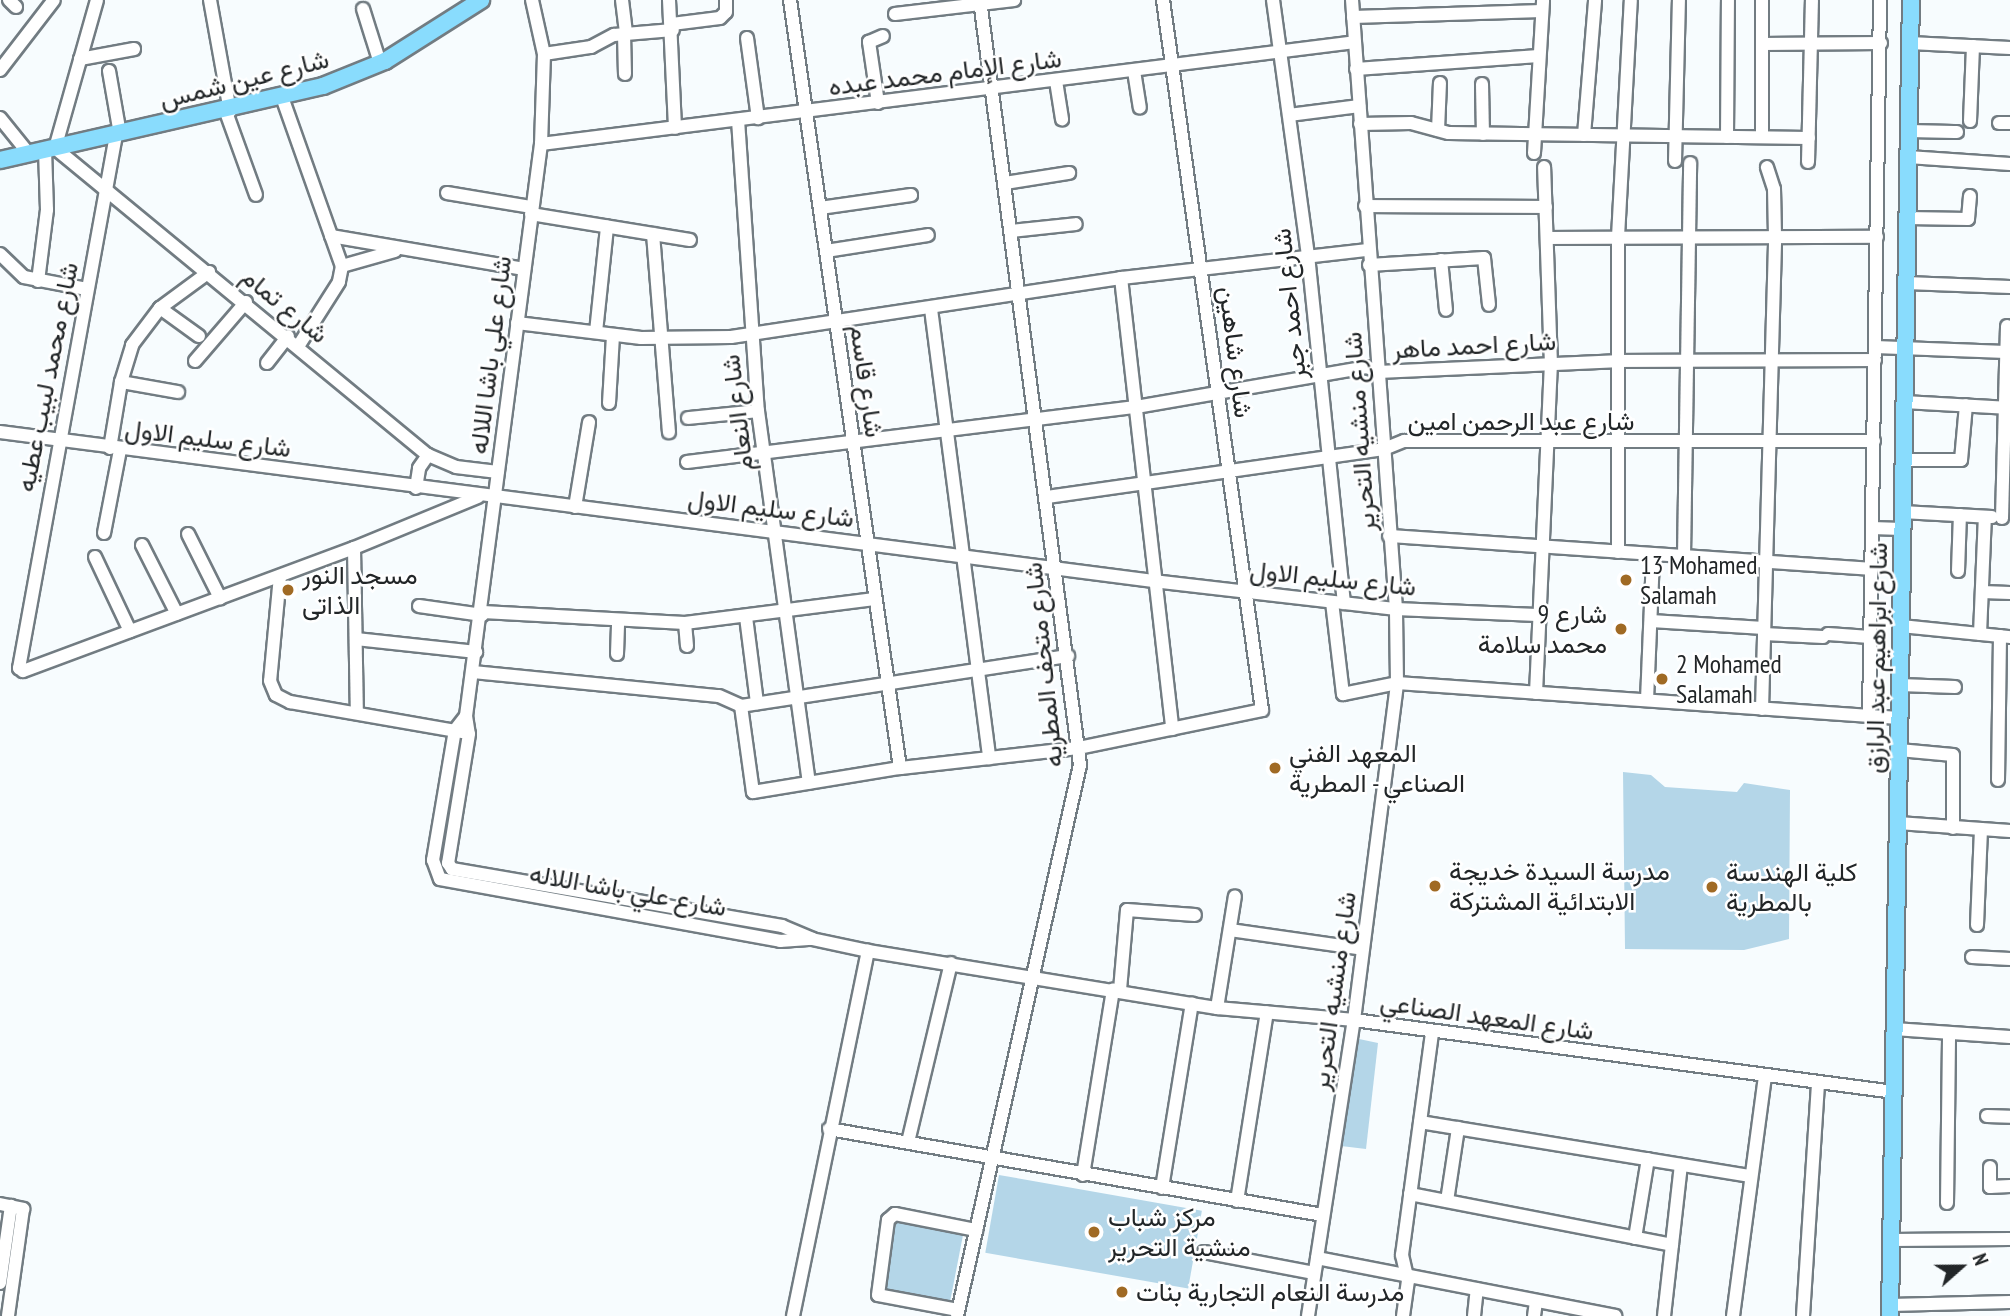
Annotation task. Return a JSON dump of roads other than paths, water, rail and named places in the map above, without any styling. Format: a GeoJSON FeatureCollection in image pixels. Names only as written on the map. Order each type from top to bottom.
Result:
{"type":"FeatureCollection","features":[{"type":"Feature","properties":{"kind":"main road","name":"شارع عين شمس"},"geometry":{"type":"LineString","coordinates":[[0,160],[282,97],[380,63],[481,0]]}},
{"type":"Feature","properties":{"kind":"main road","name":"شارع ابراهيم عبد الرازق"},"geometry":{"type":"LineString","coordinates":[[1890,1311],[1911,0]]}},
{"type":"Feature","properties":{"kind":"street"},"geometry":{"type":"LineString","coordinates":[[0,70],[54,0]]}},
{"type":"Feature","properties":{"kind":"street"},"geometry":{"type":"LineString","coordinates":[[38,282],[47,211],[43,151],[80,59],[97,0]]}},
{"type":"Feature","properties":{"kind":"street"},"geometry":{"type":"LineString","coordinates":[[210,0],[228,111],[256,195]]}},
{"type":"Feature","properties":{"kind":"street","name":"شارع علي باشا اللاله"},"geometry":{"type":"LineString","coordinates":[[532,0],[544,54],[541,144],[494,498],[482,614],[466,716],[469,734],[449,863],[452,869],[782,926],[812,939],[868,951]]}},
{"type":"Feature","properties":{"kind":"street"},"geometry":{"type":"LineString","coordinates":[[622,0],[625,74]]}},
{"type":"Feature","properties":{"kind":"street"},"geometry":{"type":"LineString","coordinates":[[669,0],[673,27],[675,128]]}},
{"type":"Feature","properties":{"kind":"street"},"geometry":{"type":"LineString","coordinates":[[544,54],[591,47],[625,34],[720,18],[726,12],[726,0]]}},
{"type":"Feature","properties":{"kind":"street","name":"شارع قاسم"},"geometry":{"type":"LineString","coordinates":[[790,0],[865,542],[900,768]]}},
{"type":"Feature","properties":{"kind":"street"},"geometry":{"type":"LineString","coordinates":[[895,14],[1014,0]]}},
{"type":"Feature","properties":{"kind":"street","name":"شارع شاهين"},"geometry":{"type":"LineString","coordinates":[[1163,0],[1262,710],[1172,729]]}},
{"type":"Feature","properties":{"kind":"street","name":"شارع احمد جبر"},"geometry":{"type":"LineString","coordinates":[[1273,0],[1308,256],[1321,377],[1343,694],[1397,683]]}},
{"type":"Feature","properties":{"kind":"street","name":"شارع منشيه التحرير"},"geometry":{"type":"LineString","coordinates":[[1308,1316],[1354,1020],[1397,683],[1396,609],[1352,0]]}},
{"type":"Feature","properties":{"kind":"street"},"geometry":{"type":"LineString","coordinates":[[1584,135],[1595,0]]}},
{"type":"Feature","properties":{"kind":"street"},"geometry":{"type":"LineString","coordinates":[[1618,552],[1618,237],[1631,0]]}},
{"type":"Feature","properties":{"kind":"street"},"geometry":{"type":"LineString","coordinates":[[1675,161],[1679,0]]}},
{"type":"Feature","properties":{"kind":"street"},"geometry":{"type":"LineString","coordinates":[[1727,137],[1728,0]]}},
{"type":"Feature","properties":{"kind":"street"},"geometry":{"type":"LineString","coordinates":[[1762,0],[1762,136]]}},
{"type":"Feature","properties":{"kind":"street"},"geometry":{"type":"LineString","coordinates":[[1808,162],[1812,0]]}},
{"type":"Feature","properties":{"kind":"street","name":"شارع ابراهيم عبد الرازق"},"geometry":{"type":"LineString","coordinates":[[1869,716],[1880,0]]}},
{"type":"Feature","properties":{"kind":"street","name":"شارع متحف المطريه"},"geometry":{"type":"LineString","coordinates":[[957,1313],[1075,800],[1079,748],[1038,420],[980,2]]}},
{"type":"Feature","properties":{"kind":"street"},"geometry":{"type":"LineString","coordinates":[[1353,17],[1542,5],[1534,153]]}},
{"type":"Feature","properties":{"kind":"street"},"geometry":{"type":"LineString","coordinates":[[363,9],[380,63]]}},
{"type":"Feature","properties":{"kind":"street"},"geometry":{"type":"LineString","coordinates":[[878,103],[869,42],[883,36]]}},
{"type":"Feature","properties":{"kind":"street"},"geometry":{"type":"LineString","coordinates":[[747,38],[758,118]]}},
{"type":"Feature","properties":{"kind":"street","name":"شارع الإمام محمد عبده"},"geometry":{"type":"LineString","coordinates":[[541,144],[992,90],[1355,42]]}},
{"type":"Feature","properties":{"kind":"street"},"geometry":{"type":"LineString","coordinates":[[1762,44],[1881,43]]}},
{"type":"Feature","properties":{"kind":"street"},"geometry":{"type":"LineString","coordinates":[[1910,43],[2010,48]]}},
{"type":"Feature","properties":{"kind":"street"},"geometry":{"type":"LineString","coordinates":[[1970,121],[1973,46]]}},
{"type":"Feature","properties":{"kind":"street"},"geometry":{"type":"LineString","coordinates":[[80,59],[134,49]]}},
{"type":"Feature","properties":{"kind":"street"},"geometry":{"type":"LineString","coordinates":[[1356,69],[1539,56]]}},
{"type":"Feature","properties":{"kind":"street"},"geometry":{"type":"LineString","coordinates":[[109,71],[118,134]]}},
{"type":"Feature","properties":{"kind":"street"},"geometry":{"type":"LineString","coordinates":[[1134,71],[1140,108]]}},
{"type":"Feature","properties":{"kind":"street"},"geometry":{"type":"LineString","coordinates":[[1056,81],[1062,120]]}},
{"type":"Feature","properties":{"kind":"street"},"geometry":{"type":"LineString","coordinates":[[1438,130],[1440,83]]}},
{"type":"Feature","properties":{"kind":"street"},"geometry":{"type":"LineString","coordinates":[[1482,84],[1483,134]]}},
{"type":"Feature","properties":{"kind":"street"},"geometry":{"type":"LineString","coordinates":[[282,97],[342,266],[339,282],[299,345]]}},
{"type":"Feature","properties":{"kind":"street"},"geometry":{"type":"LineString","coordinates":[[1289,115],[1359,106]]}},
{"type":"Feature","properties":{"kind":"street","name":"شارع تمام"},"geometry":{"type":"LineString","coordinates":[[0,118],[43,151],[106,189],[299,345],[428,455],[456,467],[498,472]]}},
{"type":"Feature","properties":{"kind":"street","name":"شارع النعام"},"geometry":{"type":"LineString","coordinates":[[738,120],[758,411],[809,783]]}},
{"type":"Feature","properties":{"kind":"street"},"geometry":{"type":"LineString","coordinates":[[1360,124],[1411,123],[1438,130],[1483,134],[1809,138]]}},
{"type":"Feature","properties":{"kind":"street"},"geometry":{"type":"LineString","coordinates":[[1909,131],[1957,132]]}},
{"type":"Feature","properties":{"kind":"street","name":"شارع محمد لبيب عطيه"},"geometry":{"type":"LineString","coordinates":[[118,134],[57,440],[19,668],[130,631]]}},
{"type":"Feature","properties":{"kind":"street"},"geometry":{"type":"LineString","coordinates":[[1908,158],[2010,164]]}},
{"type":"Feature","properties":{"kind":"street"},"geometry":{"type":"LineString","coordinates":[[1684,556],[1688,444],[1690,163]]}},
{"type":"Feature","properties":{"kind":"street"},"geometry":{"type":"LineString","coordinates":[[1536,693],[1537,614],[1551,365],[1544,167]]}},
{"type":"Feature","properties":{"kind":"street"},"geometry":{"type":"LineString","coordinates":[[1762,709],[1774,236],[1774,189],[1767,167]]}},
{"type":"Feature","properties":{"kind":"street"},"geometry":{"type":"LineString","coordinates":[[1005,183],[1069,173]]}},
{"type":"Feature","properties":{"kind":"street"},"geometry":{"type":"LineString","coordinates":[[447,194],[607,228],[690,240]]}},
{"type":"Feature","properties":{"kind":"street"},"geometry":{"type":"LineString","coordinates":[[820,208],[911,195]]}},
{"type":"Feature","properties":{"kind":"street"},"geometry":{"type":"LineString","coordinates":[[1907,218],[1968,219],[1970,196]]}},
{"type":"Feature","properties":{"kind":"street"},"geometry":{"type":"LineString","coordinates":[[1365,206],[1546,207]]}},
{"type":"Feature","properties":{"kind":"street"},"geometry":{"type":"LineString","coordinates":[[1011,232],[1076,223]]}},
{"type":"Feature","properties":{"kind":"street"},"geometry":{"type":"LineString","coordinates":[[596,332],[607,228]]}},
{"type":"Feature","properties":{"kind":"street"},"geometry":{"type":"LineString","coordinates":[[653,234],[669,432]]}},
{"type":"Feature","properties":{"kind":"street"},"geometry":{"type":"LineString","coordinates":[[826,251],[928,235]]}},
{"type":"Feature","properties":{"kind":"street"},"geometry":{"type":"LineString","coordinates":[[331,236],[398,250],[524,269]]}},
{"type":"Feature","properties":{"kind":"street"},"geometry":{"type":"LineString","coordinates":[[1548,238],[1877,237]]}},
{"type":"Feature","properties":{"kind":"street"},"geometry":{"type":"LineString","coordinates":[[342,266],[398,250]]}},
{"type":"Feature","properties":{"kind":"street"},"geometry":{"type":"LineString","coordinates":[[517,323],[662,339],[751,334],[836,324],[1121,278],[1368,250]]}},
{"type":"Feature","properties":{"kind":"street"},"geometry":{"type":"LineString","coordinates":[[0,254],[12,269],[38,282],[87,289]]}},
{"type":"Feature","properties":{"kind":"street"},"geometry":{"type":"LineString","coordinates":[[1441,260],[1446,310]]}},
{"type":"Feature","properties":{"kind":"street"},"geometry":{"type":"LineString","coordinates":[[1370,265],[1486,260],[1489,305]]}},
{"type":"Feature","properties":{"kind":"street"},"geometry":{"type":"LineString","coordinates":[[104,533],[121,382],[132,345],[160,308],[209,272]]}},
{"type":"Feature","properties":{"kind":"street"},"geometry":{"type":"LineString","coordinates":[[741,706],[753,792],[900,768],[1079,748],[1172,729],[1153,581],[1121,278]]}},
{"type":"Feature","properties":{"kind":"street"},"geometry":{"type":"LineString","coordinates":[[1906,282],[2010,286]]}},
{"type":"Feature","properties":{"kind":"street"},"geometry":{"type":"LineString","coordinates":[[195,361],[246,302]]}},
{"type":"Feature","properties":{"kind":"street"},"geometry":{"type":"LineString","coordinates":[[160,308],[199,337]]}},
{"type":"Feature","properties":{"kind":"street"},"geometry":{"type":"LineString","coordinates":[[931,309],[989,758]]}},
{"type":"Feature","properties":{"kind":"street"},"geometry":{"type":"LineString","coordinates":[[1872,528],[1902,520],[1960,515],[2006,518],[2007,326]]}},
{"type":"Feature","properties":{"kind":"street"},"geometry":{"type":"LineString","coordinates":[[609,403],[613,335]]}},
{"type":"Feature","properties":{"kind":"street"},"geometry":{"type":"LineString","coordinates":[[267,363],[288,336]]}},
{"type":"Feature","properties":{"kind":"street","name":"شارع احمد ماهر"},"geometry":{"type":"LineString","coordinates":[[687,462],[764,456],[1136,407],[1220,395],[1367,367],[1378,372],[1616,361],[1772,362],[1905,348],[2008,350]]}},
{"type":"Feature","properties":{"kind":"street"},"geometry":{"type":"LineString","coordinates":[[121,382],[178,392]]}},
{"type":"Feature","properties":{"kind":"street"},"geometry":{"type":"LineString","coordinates":[[1904,402],[2007,408]]}},
{"type":"Feature","properties":{"kind":"street"},"geometry":{"type":"LineString","coordinates":[[1903,460],[1961,460],[1966,405]]}},
{"type":"Feature","properties":{"kind":"street"},"geometry":{"type":"LineString","coordinates":[[688,418],[758,411]]}},
{"type":"Feature","properties":{"kind":"street"},"geometry":{"type":"LineString","coordinates":[[575,507],[589,422]]}},
{"type":"Feature","properties":{"kind":"street","name":"شارع سليم الاول"},"geometry":{"type":"LineString","coordinates":[[0,432],[416,488],[865,542],[1245,592],[1396,609],[1537,614]]}},
{"type":"Feature","properties":{"kind":"street","name":"شارع عبد الرحمن امين"},"geometry":{"type":"LineString","coordinates":[[1047,498],[1384,449],[1404,441],[1769,444],[1874,441]]}},
{"type":"Feature","properties":{"kind":"street"},"geometry":{"type":"LineString","coordinates":[[416,488],[419,468],[428,455]]}},
{"type":"Feature","properties":{"kind":"street"},"geometry":{"type":"LineString","coordinates":[[95,557],[130,631],[354,548],[480,496]]}},
{"type":"Feature","properties":{"kind":"street"},"geometry":{"type":"LineString","coordinates":[[1958,571],[1960,515]]}},
{"type":"Feature","properties":{"kind":"street"},"geometry":{"type":"LineString","coordinates":[[1980,634],[1985,517]]}},
{"type":"Feature","properties":{"kind":"street"},"geometry":{"type":"LineString","coordinates":[[188,534],[220,598]]}},
{"type":"Feature","properties":{"kind":"street"},"geometry":{"type":"LineString","coordinates":[[1389,536],[1871,569]]}},
{"type":"Feature","properties":{"kind":"street"},"geometry":{"type":"LineString","coordinates":[[142,545],[177,614]]}},
{"type":"Feature","properties":{"kind":"street"},"geometry":{"type":"LineString","coordinates":[[354,548],[357,713]]}},
{"type":"Feature","properties":{"kind":"street"},"geometry":{"type":"LineString","coordinates":[[1647,701],[1653,554]]}},
{"type":"Feature","properties":{"kind":"street"},"geometry":{"type":"LineString","coordinates":[[280,576],[272,689],[290,702],[469,734]]}},
{"type":"Feature","properties":{"kind":"street"},"geometry":{"type":"LineString","coordinates":[[1982,592],[2010,593]]}},
{"type":"Feature","properties":{"kind":"street"},"geometry":{"type":"LineString","coordinates":[[419,606],[482,614],[685,623],[874,599]]}},
{"type":"Feature","properties":{"kind":"street"},"geometry":{"type":"LineString","coordinates":[[746,617],[758,703]]}},
{"type":"Feature","properties":{"kind":"street"},"geometry":{"type":"LineString","coordinates":[[1651,621],[1825,636],[1870,637]]}},
{"type":"Feature","properties":{"kind":"street"},"geometry":{"type":"LineString","coordinates":[[617,654],[618,622]]}},
{"type":"Feature","properties":{"kind":"street"},"geometry":{"type":"LineString","coordinates":[[685,623],[687,646]]}},
{"type":"Feature","properties":{"kind":"street"},"geometry":{"type":"LineString","coordinates":[[1901,626],[2005,636],[1998,780]]}},
{"type":"Feature","properties":{"kind":"street"},"geometry":{"type":"LineString","coordinates":[[356,639],[476,652]]}},
{"type":"Feature","properties":{"kind":"street"},"geometry":{"type":"LineString","coordinates":[[473,672],[719,696],[741,706],[887,681],[1068,656]]}},
{"type":"Feature","properties":{"kind":"street"},"geometry":{"type":"LineString","coordinates":[[1397,683],[1899,719]]}},
{"type":"Feature","properties":{"kind":"street"},"geometry":{"type":"LineString","coordinates":[[1900,685],[1955,688]]}},
{"type":"Feature","properties":{"kind":"street","name":"شارع علي باشا اللاله"},"geometry":{"type":"LineString","coordinates":[[466,716],[455,730],[433,860],[440,879],[780,941],[812,939]]}},
{"type":"Feature","properties":{"kind":"street"},"geometry":{"type":"LineString","coordinates":[[1899,750],[1953,755],[1953,828]]}},
{"type":"Feature","properties":{"kind":"street"},"geometry":{"type":"LineString","coordinates":[[444,797],[459,799]]}},
{"type":"Feature","properties":{"kind":"street"},"geometry":{"type":"LineString","coordinates":[[1898,823],[2010,831]]}},
{"type":"Feature","properties":{"kind":"street"},"geometry":{"type":"LineString","coordinates":[[1978,925],[1981,830]]}},
{"type":"Feature","properties":{"kind":"street"},"geometry":{"type":"LineString","coordinates":[[1217,1008],[1235,896]]}},
{"type":"Feature","properties":{"kind":"street"},"geometry":{"type":"LineString","coordinates":[[1083,1175],[1116,990],[1127,911],[1195,915]]}},
{"type":"Feature","properties":{"kind":"street"},"geometry":{"type":"LineString","coordinates":[[1230,930],[1363,949]]}},
{"type":"Feature","properties":{"kind":"street"},"geometry":{"type":"LineString","coordinates":[[793,1316],[829,1129],[868,951]]}},
{"type":"Feature","properties":{"kind":"street","name":"شارع المعهد الصناعي"},"geometry":{"type":"LineString","coordinates":[[868,951],[1035,975],[1217,1008],[1354,1020],[1432,1033],[1894,1092]]}},
{"type":"Feature","properties":{"kind":"street"},"geometry":{"type":"LineString","coordinates":[[1972,957],[2010,958]]}},
{"type":"Feature","properties":{"kind":"street"},"geometry":{"type":"LineString","coordinates":[[908,1142],[951,963]]}},
{"type":"Feature","properties":{"kind":"street"},"geometry":{"type":"LineString","coordinates":[[1162,1188],[1192,1003]]}},
{"type":"Feature","properties":{"kind":"street"},"geometry":{"type":"LineString","coordinates":[[1237,1201],[1266,1012]]}},
{"type":"Feature","properties":{"kind":"street"},"geometry":{"type":"LineString","coordinates":[[1894,1029],[2010,1037]]}},
{"type":"Feature","properties":{"kind":"street"},"geometry":{"type":"LineString","coordinates":[[1403,1316],[1407,1276],[1402,1255],[1432,1033]]}},
{"type":"Feature","properties":{"kind":"street"},"geometry":{"type":"LineString","coordinates":[[1947,1203],[1949,1033]]}},
{"type":"Feature","properties":{"kind":"street"},"geometry":{"type":"LineString","coordinates":[[1733,1316],[1765,1075]]}},
{"type":"Feature","properties":{"kind":"street"},"geometry":{"type":"LineString","coordinates":[[1804,1316],[1818,1082]]}},
{"type":"Feature","properties":{"kind":"street"},"geometry":{"type":"LineString","coordinates":[[1987,1116],[2010,1116]]}},
{"type":"Feature","properties":{"kind":"street"},"geometry":{"type":"LineString","coordinates":[[1420,1122],[1751,1176]]}},
{"type":"Feature","properties":{"kind":"street"},"geometry":{"type":"LineString","coordinates":[[1447,1201],[1458,1128]]}},
{"type":"Feature","properties":{"kind":"street"},"geometry":{"type":"LineString","coordinates":[[829,1129],[993,1160],[1323,1215]]}},
{"type":"Feature","properties":{"kind":"street"},"geometry":{"type":"LineString","coordinates":[[1635,1238],[1648,1159]]}},
{"type":"Feature","properties":{"kind":"street"},"geometry":{"type":"LineString","coordinates":[[1664,1316],[1681,1165]]}},
{"type":"Feature","properties":{"kind":"street"},"geometry":{"type":"LineString","coordinates":[[1990,1167],[1990,1187],[2010,1186]]}},
{"type":"Feature","properties":{"kind":"street"},"geometry":{"type":"LineString","coordinates":[[1410,1194],[1672,1245]]}},
{"type":"Feature","properties":{"kind":"street"},"geometry":{"type":"LineString","coordinates":[[0,1283],[10,1212]]}},
{"type":"Feature","properties":{"kind":"street"},"geometry":{"type":"LineString","coordinates":[[8,1316],[10,1212]]}},
{"type":"Feature","properties":{"kind":"street"},"geometry":{"type":"LineString","coordinates":[[957,1313],[878,1295],[888,1220],[895,1214],[976,1230]]}},
{"type":"Feature","properties":{"kind":"street"},"geometry":{"type":"LineString","coordinates":[[1891,1240],[2010,1238]]}},
{"type":"Feature","properties":{"kind":"street"},"geometry":{"type":"LineString","coordinates":[[1204,1252],[1314,1273]]}},
{"type":"Feature","properties":{"kind":"street"},"geometry":{"type":"LineString","coordinates":[[1317,1258],[1615,1316]]}},
{"type":"Feature","properties":{"kind":"street"},"geometry":{"type":"LineString","coordinates":[[1474,1316],[1477,1289]]}},
{"type":"Feature","properties":{"kind":"street"},"geometry":{"type":"LineString","coordinates":[[1534,1316],[1536,1301]]}},
{"type":"Feature","properties":{"kind":"street"},"geometry":{"type":"LineString","coordinates":[[1890,1311],[2010,1302]]}},
{"type":"Feature","properties":{"kind":"place","name":"13 Mohamed Salamah"},"geometry":{"type":"Point","coordinates":[1626,580]}},
{"type":"Feature","properties":{"kind":"place","name":"مسجد النور الذاتى"},"geometry":{"type":"Point","coordinates":[288,590]}},
{"type":"Feature","properties":{"kind":"place","name":"9 شارع محمد سلامة"},"geometry":{"type":"Point","coordinates":[1621,629]}},
{"type":"Feature","properties":{"kind":"place","name":"2 Mohamed Salamah"},"geometry":{"type":"Point","coordinates":[1662,679]}},
{"type":"Feature","properties":{"kind":"place","name":"المعهد الفني الصناعي - المطرية"},"geometry":{"type":"Point","coordinates":[1275,768]}},
{"type":"Feature","properties":{"kind":"place","name":"مدرسة السيدة خديجة الابتدائية المشتركة"},"geometry":{"type":"Point","coordinates":[1435,886]}},
{"type":"Feature","properties":{"kind":"place","name":"كلية الهندسة بالمطرية"},"geometry":{"type":"Point","coordinates":[1712,887]}},
{"type":"Feature","properties":{"kind":"place","name":"مركز شباب منشية التحرير"},"geometry":{"type":"Point","coordinates":[1094,1232]}},
{"type":"Feature","properties":{"kind":"place","name":"مدرسة النعام التجارية بنات"},"geometry":{"type":"Point","coordinates":[1122,1292]}}]}
